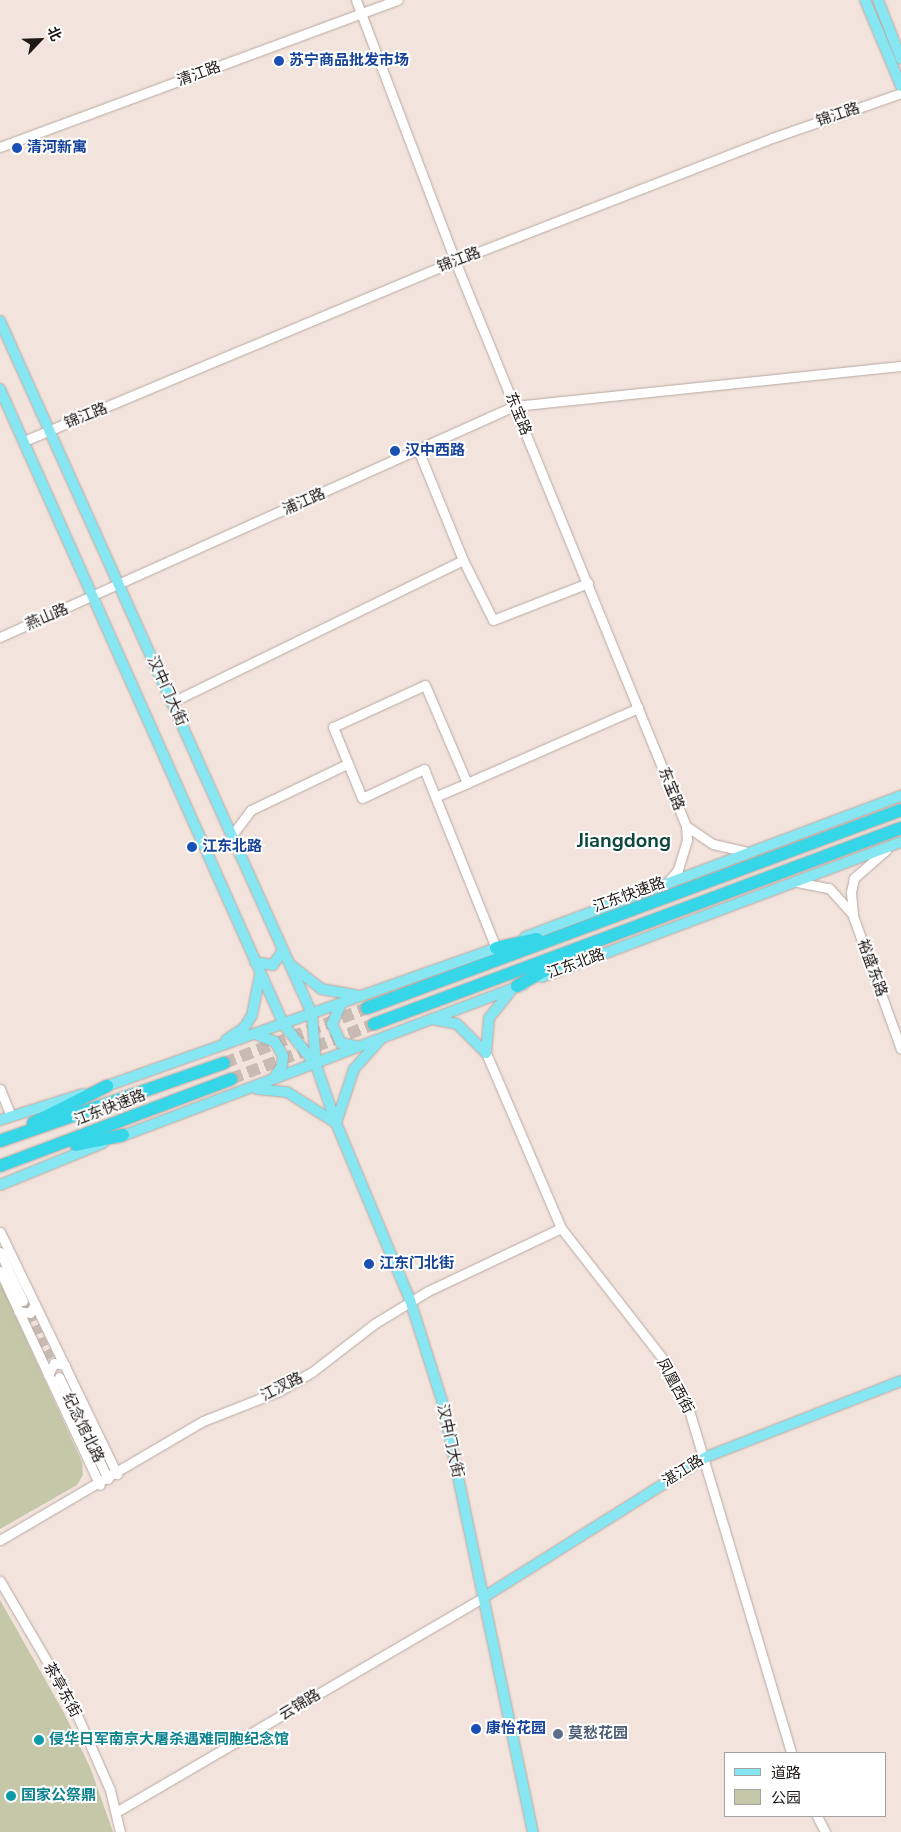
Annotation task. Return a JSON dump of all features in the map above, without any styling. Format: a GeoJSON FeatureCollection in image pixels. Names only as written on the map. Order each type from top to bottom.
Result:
{"type":"FeatureCollection","features":[{"type":"Feature","properties":{"kind":"highway","name":"江东快速路"},"geometry":{"type":"LineString","coordinates":[[368,1008],[901,810]]}},
{"type":"Feature","properties":{"kind":"highway"},"geometry":{"type":"LineString","coordinates":[[374,1024],[901,828]]}},
{"type":"Feature","properties":{"kind":"highway"},"geometry":{"type":"LineString","coordinates":[[496,948],[585,928]]}},
{"type":"Feature","properties":{"kind":"highway"},"geometry":{"type":"LineString","coordinates":[[516,986],[591,944]]}},
{"type":"Feature","properties":{"kind":"highway","name":"江东快速路"},"geometry":{"type":"LineString","coordinates":[[0,1140],[224,1063]]}},
{"type":"Feature","properties":{"kind":"highway","name":"江东快速路"},"geometry":{"type":"LineString","coordinates":[[0,1166],[231,1079]]}},
{"type":"Feature","properties":{"kind":"highway"},"geometry":{"type":"LineString","coordinates":[[0,1140],[107,1086]]}},
{"type":"Feature","properties":{"kind":"highway"},"geometry":{"type":"LineString","coordinates":[[32,1154],[124,1135]]}},
{"type":"Feature","properties":{"kind":"main road"},"geometry":{"type":"LineString","coordinates":[[865,0],[901,86]]}},
{"type":"Feature","properties":{"kind":"main road"},"geometry":{"type":"LineString","coordinates":[[878,0],[901,59]]}},
{"type":"Feature","properties":{"kind":"main road","name":"汉中门大街"},"geometry":{"type":"LineString","coordinates":[[0,321],[312,1014],[316,1065],[336,1123],[410,1300],[442,1402],[533,1832]]}},
{"type":"Feature","properties":{"kind":"main road","name":"汉中门大街"},"geometry":{"type":"LineString","coordinates":[[0,389],[284,1025],[316,1065]]}},
{"type":"Feature","properties":{"kind":"main road"},"geometry":{"type":"LineString","coordinates":[[0,1120],[107,1086],[220,1044],[284,1025],[755,852],[901,796]]}},
{"type":"Feature","properties":{"kind":"main road","name":"江东北路"},"geometry":{"type":"LineString","coordinates":[[1,1186],[124,1135],[241,1090],[316,1065],[359,1046],[516,986],[901,842]]}},
{"type":"Feature","properties":{"kind":"main road"},"geometry":{"type":"LineString","coordinates":[[255,962],[273,966],[283,950]]}},
{"type":"Feature","properties":{"kind":"main road"},"geometry":{"type":"LineString","coordinates":[[289,963],[321,988],[362,995]]}},
{"type":"Feature","properties":{"kind":"main road"},"geometry":{"type":"LineString","coordinates":[[220,1044],[244,1028],[252,1015],[261,974]]}},
{"type":"Feature","properties":{"kind":"main road"},"geometry":{"type":"LineString","coordinates":[[486,1052],[491,1013],[516,986]]}},
{"type":"Feature","properties":{"kind":"main road"},"geometry":{"type":"LineString","coordinates":[[341,1003],[332,1024],[341,1043],[359,1046]]}},
{"type":"Feature","properties":{"kind":"main road"},"geometry":{"type":"LineString","coordinates":[[431,1019],[457,1024],[486,1052]]}},
{"type":"Feature","properties":{"kind":"main road"},"geometry":{"type":"LineString","coordinates":[[258,1034],[275,1042],[283,1056],[282,1066],[273,1079]]}},
{"type":"Feature","properties":{"kind":"main road"},"geometry":{"type":"LineString","coordinates":[[241,1090],[268,1088],[288,1092],[336,1123],[354,1069],[383,1037]]}},
{"type":"Feature","properties":{"kind":"main road","name":"湛江路"},"geometry":{"type":"LineString","coordinates":[[484,1597],[706,1457],[901,1381]]}},
{"type":"Feature","properties":{"kind":"street","name":"东宝路"},"geometry":{"type":"LineString","coordinates":[[356,0],[455,261],[588,582],[686,826]]}},
{"type":"Feature","properties":{"kind":"street","name":"清江路"},"geometry":{"type":"LineString","coordinates":[[0,147],[398,0]]}},
{"type":"Feature","properties":{"kind":"street","name":"锦江路"},"geometry":{"type":"LineString","coordinates":[[24,441],[455,261],[772,138],[901,94]]}},
{"type":"Feature","properties":{"kind":"street","name":"浦江路"},"geometry":{"type":"LineString","coordinates":[[93,597],[514,406],[901,366]]}},
{"type":"Feature","properties":{"kind":"street"},"geometry":{"type":"LineString","coordinates":[[418,450],[463,560],[493,620],[588,582]]}},
{"type":"Feature","properties":{"kind":"street"},"geometry":{"type":"LineString","coordinates":[[172,702],[463,560]]}},
{"type":"Feature","properties":{"kind":"street","name":"燕山路"},"geometry":{"type":"LineString","coordinates":[[0,637],[93,597]]}},
{"type":"Feature","properties":{"kind":"street"},"geometry":{"type":"LineString","coordinates":[[466,783],[425,685],[333,727],[362,798],[424,769],[496,948]]}},
{"type":"Feature","properties":{"kind":"street"},"geometry":{"type":"LineString","coordinates":[[436,796],[638,708]]}},
{"type":"Feature","properties":{"kind":"street"},"geometry":{"type":"LineString","coordinates":[[232,835],[250,810],[347,764]]}},
{"type":"Feature","properties":{"kind":"street"},"geometry":{"type":"LineString","coordinates":[[686,826],[712,844],[733,852],[755,852]]}},
{"type":"Feature","properties":{"kind":"street"},"geometry":{"type":"LineString","coordinates":[[665,885],[678,870],[687,840],[686,826]]}},
{"type":"Feature","properties":{"kind":"street","name":"裕盛东路"},"geometry":{"type":"LineString","coordinates":[[853,916],[854,878],[889,847]]}},
{"type":"Feature","properties":{"kind":"street","name":"裕盛东路"},"geometry":{"type":"LineString","coordinates":[[797,882],[829,888],[853,916],[901,1049]]}},
{"type":"Feature","properties":{"kind":"street","name":"凤凰西街"},"geometry":{"type":"LineString","coordinates":[[486,1052],[561,1228],[667,1364],[690,1410],[706,1457],[791,1752]]}},
{"type":"Feature","properties":{"kind":"street"},"geometry":{"type":"LineString","coordinates":[[0,1090],[10,1116]]}},
{"type":"Feature","properties":{"kind":"street","name":"江汊路"},"geometry":{"type":"LineString","coordinates":[[0,1540],[100,1485],[203,1421],[279,1391],[312,1372],[410,1300],[561,1228]]}},
{"type":"Feature","properties":{"kind":"street"},"geometry":{"type":"LineString","coordinates":[[0,1232],[117,1474]]}},
{"type":"Feature","properties":{"kind":"street"},"geometry":{"type":"LineString","coordinates":[[0,1252],[23,1301]]}},
{"type":"Feature","properties":{"kind":"street"},"geometry":{"type":"LineString","coordinates":[[0,1271],[100,1485]]}},
{"type":"Feature","properties":{"kind":"street"},"geometry":{"type":"LineString","coordinates":[[18,1311],[30,1314],[35,1304]]}},
{"type":"Feature","properties":{"kind":"street"},"geometry":{"type":"LineString","coordinates":[[29,1332],[29,1324],[36,1320],[46,1326]]}},
{"type":"Feature","properties":{"kind":"street"},"geometry":{"type":"LineString","coordinates":[[38,1352],[48,1354],[54,1344]]}},
{"type":"Feature","properties":{"kind":"street"},"geometry":{"type":"LineString","coordinates":[[48,1375],[54,1363],[65,1365]]}},
{"type":"Feature","properties":{"kind":"street","name":"纪念馆北路"},"geometry":{"type":"LineString","coordinates":[[59,1377],[108,1479]]}},
{"type":"Feature","properties":{"kind":"street","name":"茶亭东街"},"geometry":{"type":"LineString","coordinates":[[0,1581],[73,1706],[116,1812],[120,1832]]}},
{"type":"Feature","properties":{"kind":"street","name":"云锦路"},"geometry":{"type":"LineString","coordinates":[[116,1812],[484,1597]]}},
{"type":"Feature","properties":{"kind":"street"},"geometry":{"type":"LineString","coordinates":[[818,1817],[825,1832]]}},
{"type":"Feature","properties":{"kind":"green space"},"geometry":{"type":"Polygon","coordinates":[[[0,1282],[82,1462],[83,1475],[77,1485],[0,1529],[0,1282]]]}},
{"type":"Feature","properties":{"kind":"green space","name":"侵华日军南京大屠杀遇难同胞纪念馆"},"geometry":{"type":"Polygon","coordinates":[[[0,1600],[64,1713],[90,1767],[113,1832],[0,1832],[0,1600]]]}},
{"type":"Feature","properties":{"kind":"tunnel"},"geometry":{"type":"LineString","coordinates":[[224,1063],[367,1008]]}},
{"type":"Feature","properties":{"kind":"tunnel"},"geometry":{"type":"LineString","coordinates":[[231,1079],[374,1024]]}},
{"type":"Feature","properties":{"kind":"tunnel"},"geometry":{"type":"LineString","coordinates":[[23,1301],[59,1377]]}},
{"type":"Feature","properties":{"kind":"place","name":"苏宁商品批发市场"},"geometry":{"type":"Point","coordinates":[279,61]}},
{"type":"Feature","properties":{"kind":"place","name":"清河新寓"},"geometry":{"type":"Point","coordinates":[17,148]}},
{"type":"Feature","properties":{"kind":"place","name":"汉中西路"},"geometry":{"type":"Point","coordinates":[395,451]}},
{"type":"Feature","properties":{"kind":"place","name":"江东北路"},"geometry":{"type":"Point","coordinates":[192,847]}},
{"type":"Feature","properties":{"kind":"place","name":"江东门北街"},"geometry":{"type":"Point","coordinates":[369,1264]}},
{"type":"Feature","properties":{"kind":"place","name":"康怡花园"},"geometry":{"type":"Point","coordinates":[476,1729]}},
{"type":"Feature","properties":{"kind":"place","name":"莫愁花园"},"geometry":{"type":"Point","coordinates":[558,1734]}},
{"type":"Feature","properties":{"kind":"place","name":"侵华日军南京大屠杀遇难同胞纪念馆"},"geometry":{"type":"Point","coordinates":[39,1740]}},
{"type":"Feature","properties":{"kind":"place","name":"国家公祭鼎"},"geometry":{"type":"Point","coordinates":[11,1796]}},
{"type":"Feature","properties":{"kind":"district","name":"Jiangdong"},"geometry":{"type":"Point","coordinates":[624,840]}}]}
